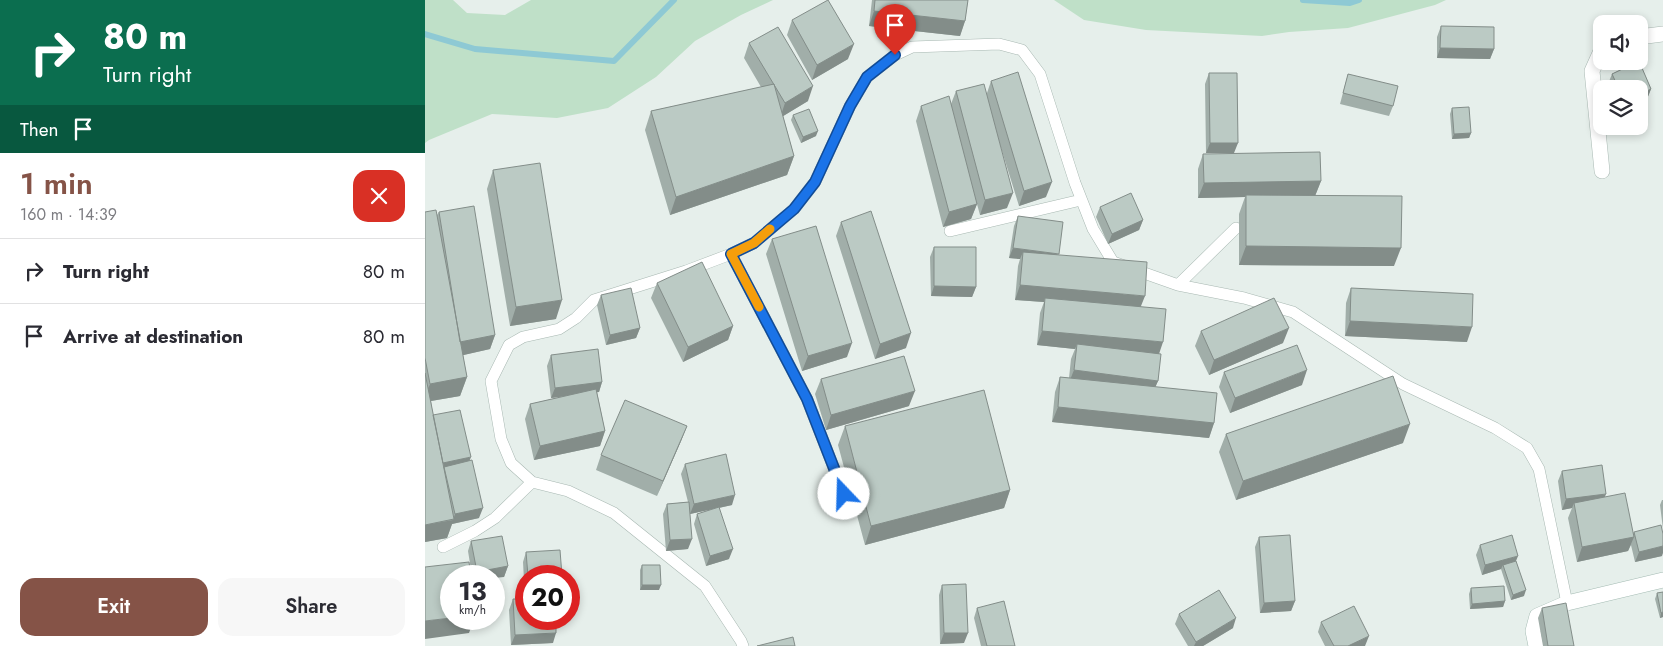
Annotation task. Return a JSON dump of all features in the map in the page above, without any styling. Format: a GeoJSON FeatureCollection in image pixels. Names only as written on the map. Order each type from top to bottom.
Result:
{"type":"FeatureCollection","features":[{"type":"Feature","properties":{"kind":"street"},"geometry":{"type":"LineString","coordinates":[[1648,36],[1663,34]]}},
{"type":"Feature","properties":{"kind":"street"},"geometry":{"type":"LineString","coordinates":[[1593,69],[1602,171]]}},
{"type":"Feature","properties":{"kind":"street"},"geometry":{"type":"LineString","coordinates":[[1537,646],[1533,631],[1537,616],[1567,604],[1663,580]]}},
{"type":"Feature","properties":{"kind":"lane"},"geometry":{"type":"LineString","coordinates":[[743,646],[705,586],[614,513],[568,491],[532,482],[511,463],[501,439],[491,380],[509,345],[523,337],[559,329],[576,318],[593,300],[686,271],[754,243],[794,209],[815,182],[850,106],[867,77],[895,55],[912,47],[999,44],[1022,50],[1039,74],[1081,200],[1093,230],[1113,262],[1178,285],[1244,298],[1293,312],[1403,384],[1495,428],[1527,448],[1539,469],[1567,604]]}},
{"type":"Feature","properties":{"kind":"lane"},"geometry":{"type":"LineString","coordinates":[[950,231],[1081,200]]}},
{"type":"Feature","properties":{"kind":"lane"},"geometry":{"type":"LineString","coordinates":[[1178,285],[1237,228]]}},
{"type":"Feature","properties":{"kind":"lane"},"geometry":{"type":"LineString","coordinates":[[731,254],[807,399],[844,494]]}},
{"type":"Feature","properties":{"kind":"lane"},"geometry":{"type":"LineString","coordinates":[[443,547],[475,531],[495,518],[532,482]]}},
{"type":"Feature","properties":{"kind":"green space"},"geometry":{"type":"Polygon","coordinates":[[[425,0],[453,0],[467,13],[505,15],[531,0],[773,0],[741,15],[695,41],[656,77],[608,108],[557,118],[492,114],[425,143],[425,0]]]}},
{"type":"Feature","properties":{"kind":"green space"},"geometry":{"type":"Polygon","coordinates":[[[1054,0],[1446,0],[1435,5],[1348,28],[1262,36],[1146,30],[1084,20],[1054,0]]]}},
{"type":"Feature","properties":{"kind":"building"},"geometry":{"type":"Polygon","coordinates":[[[828,0],[854,44],[817,65],[792,20],[828,0]]]}},
{"type":"Feature","properties":{"kind":"building"},"geometry":{"type":"Polygon","coordinates":[[[875,0],[968,0],[965,21],[874,11],[875,0]]]}},
{"type":"Feature","properties":{"kind":"building"},"geometry":{"type":"Polygon","coordinates":[[[1441,26],[1494,27],[1494,49],[1440,48],[1441,26]]]}},
{"type":"Feature","properties":{"kind":"building"},"geometry":{"type":"Polygon","coordinates":[[[778,27],[813,86],[785,103],[749,43],[778,27]]]}},
{"type":"Feature","properties":{"kind":"building"},"geometry":{"type":"Polygon","coordinates":[[[1620,70],[1643,70],[1647,80],[1615,80],[1612,74],[1620,70]]]}},
{"type":"Feature","properties":{"kind":"building"},"geometry":{"type":"Polygon","coordinates":[[[1018,72],[1052,182],[1024,191],[991,81],[1018,72]]]}},
{"type":"Feature","properties":{"kind":"building"},"geometry":{"type":"Polygon","coordinates":[[[1209,73],[1237,73],[1238,143],[1210,143],[1209,73]]]}},
{"type":"Feature","properties":{"kind":"building"},"geometry":{"type":"Polygon","coordinates":[[[1348,74],[1398,86],[1393,106],[1343,93],[1348,74]]]}},
{"type":"Feature","properties":{"kind":"building"},"geometry":{"type":"Polygon","coordinates":[[[774,84],[794,156],[676,197],[651,111],[774,84]]]}},
{"type":"Feature","properties":{"kind":"building"},"geometry":{"type":"Polygon","coordinates":[[[984,84],[1013,193],[985,200],[956,91],[984,84]]]}},
{"type":"Feature","properties":{"kind":"building"},"geometry":{"type":"Polygon","coordinates":[[[949,96],[977,204],[949,212],[921,106],[949,96]]]}},
{"type":"Feature","properties":{"kind":"building"},"geometry":{"type":"Polygon","coordinates":[[[1469,107],[1471,133],[1454,134],[1452,108],[1469,107]]]}},
{"type":"Feature","properties":{"kind":"building"},"geometry":{"type":"Polygon","coordinates":[[[809,109],[818,131],[803,137],[793,115],[809,109]]]}},
{"type":"Feature","properties":{"kind":"building"},"geometry":{"type":"Polygon","coordinates":[[[1320,152],[1321,181],[1204,183],[1203,154],[1320,152]]]}},
{"type":"Feature","properties":{"kind":"building"},"geometry":{"type":"Polygon","coordinates":[[[540,163],[562,300],[516,307],[493,170],[540,163]]]}},
{"type":"Feature","properties":{"kind":"building"},"geometry":{"type":"Polygon","coordinates":[[[1131,193],[1143,220],[1112,234],[1100,207],[1131,193]]]}},
{"type":"Feature","properties":{"kind":"building"},"geometry":{"type":"Polygon","coordinates":[[[1246,195],[1402,196],[1401,248],[1246,246],[1246,195]]]}},
{"type":"Feature","properties":{"kind":"building"},"geometry":{"type":"Polygon","coordinates":[[[474,206],[495,335],[460,342],[439,212],[474,206]]]}},
{"type":"Feature","properties":{"kind":"building"},"geometry":{"type":"Polygon","coordinates":[[[436,210],[467,377],[430,384],[425,358],[425,212],[436,210]]]}},
{"type":"Feature","properties":{"kind":"building"},"geometry":{"type":"Polygon","coordinates":[[[871,211],[911,333],[880,344],[841,222],[871,211]]]}},
{"type":"Feature","properties":{"kind":"building"},"geometry":{"type":"Polygon","coordinates":[[[1018,216],[1063,222],[1059,254],[1013,248],[1018,216]]]}},
{"type":"Feature","properties":{"kind":"building"},"geometry":{"type":"Polygon","coordinates":[[[816,226],[852,343],[808,356],[772,239],[816,226]]]}},
{"type":"Feature","properties":{"kind":"building"},"geometry":{"type":"Polygon","coordinates":[[[934,247],[976,247],[976,287],[934,286],[934,247]]]}},
{"type":"Feature","properties":{"kind":"building"},"geometry":{"type":"Polygon","coordinates":[[[1023,252],[1147,262],[1145,296],[1020,285],[1023,252]]]}},
{"type":"Feature","properties":{"kind":"building"},"geometry":{"type":"Polygon","coordinates":[[[702,262],[733,326],[688,347],[657,283],[702,262]]]}},
{"type":"Feature","properties":{"kind":"building"},"geometry":{"type":"Polygon","coordinates":[[[631,288],[640,328],[610,335],[601,295],[631,288]]]}},
{"type":"Feature","properties":{"kind":"building"},"geometry":{"type":"Polygon","coordinates":[[[1351,288],[1473,294],[1472,327],[1350,321],[1351,288]]]}},
{"type":"Feature","properties":{"kind":"building"},"geometry":{"type":"Polygon","coordinates":[[[1045,298],[1166,309],[1163,342],[1042,331],[1045,298]]]}},
{"type":"Feature","properties":{"kind":"building"},"geometry":{"type":"Polygon","coordinates":[[[1274,298],[1289,328],[1214,360],[1201,331],[1274,298]]]}},
{"type":"Feature","properties":{"kind":"building"},"geometry":{"type":"Polygon","coordinates":[[[1077,344],[1161,354],[1158,381],[1074,370],[1077,344]]]}},
{"type":"Feature","properties":{"kind":"building"},"geometry":{"type":"Polygon","coordinates":[[[1297,345],[1307,370],[1235,398],[1224,372],[1297,345]]]}},
{"type":"Feature","properties":{"kind":"building"},"geometry":{"type":"Polygon","coordinates":[[[598,349],[602,382],[555,388],[551,355],[598,349]]]}},
{"type":"Feature","properties":{"kind":"building"},"geometry":{"type":"Polygon","coordinates":[[[904,356],[915,391],[831,415],[821,379],[904,356]]]}},
{"type":"Feature","properties":{"kind":"building"},"geometry":{"type":"Polygon","coordinates":[[[425,373],[454,519],[425,525],[425,373]]]}},
{"type":"Feature","properties":{"kind":"building"},"geometry":{"type":"Polygon","coordinates":[[[1393,376],[1410,424],[1243,481],[1226,434],[1393,376]]]}},
{"type":"Feature","properties":{"kind":"building"},"geometry":{"type":"Polygon","coordinates":[[[1060,377],[1217,393],[1214,423],[1058,407],[1060,377]]]}},
{"type":"Feature","properties":{"kind":"building"},"geometry":{"type":"Polygon","coordinates":[[[596,389],[605,431],[540,446],[530,404],[596,389]]]}},
{"type":"Feature","properties":{"kind":"building"},"geometry":{"type":"Polygon","coordinates":[[[984,390],[1010,490],[871,526],[845,426],[984,390]]]}},
{"type":"Feature","properties":{"kind":"building"},"geometry":{"type":"Polygon","coordinates":[[[625,400],[687,426],[663,481],[601,455],[625,400]]]}},
{"type":"Feature","properties":{"kind":"building"},"geometry":{"type":"Polygon","coordinates":[[[460,410],[471,457],[443,463],[433,415],[460,410]]]}},
{"type":"Feature","properties":{"kind":"building"},"geometry":{"type":"Polygon","coordinates":[[[726,454],[735,495],[694,504],[685,464],[726,454]]]}},
{"type":"Feature","properties":{"kind":"building"},"geometry":{"type":"Polygon","coordinates":[[[472,460],[483,508],[455,514],[444,467],[472,460]]]}},
{"type":"Feature","properties":{"kind":"building"},"geometry":{"type":"Polygon","coordinates":[[[1602,465],[1606,494],[1566,499],[1562,471],[1602,465]]]}},
{"type":"Feature","properties":{"kind":"building"},"geometry":{"type":"Polygon","coordinates":[[[1625,493],[1634,537],[1582,547],[1574,503],[1625,493]]]}},
{"type":"Feature","properties":{"kind":"building"},"geometry":{"type":"Polygon","coordinates":[[[689,502],[692,539],[670,540],[667,504],[689,502]]]}},
{"type":"Feature","properties":{"kind":"building"},"geometry":{"type":"Polygon","coordinates":[[[719,507],[733,549],[710,556],[697,514],[719,507]]]}},
{"type":"Feature","properties":{"kind":"building"},"geometry":{"type":"Polygon","coordinates":[[[1661,525],[1663,546],[1639,552],[1634,532],[1661,525]]]}},
{"type":"Feature","properties":{"kind":"building"},"geometry":{"type":"Polygon","coordinates":[[[1290,535],[1295,601],[1264,603],[1259,537],[1290,535]]]}},
{"type":"Feature","properties":{"kind":"building"},"geometry":{"type":"Polygon","coordinates":[[[1512,535],[1518,556],[1485,565],[1480,545],[1512,535]]]}},
{"type":"Feature","properties":{"kind":"building"},"geometry":{"type":"Polygon","coordinates":[[[502,536],[508,566],[476,565],[471,541],[502,536]]]}},
{"type":"Feature","properties":{"kind":"building"},"geometry":{"type":"Polygon","coordinates":[[[560,550],[561,565],[527,565],[526,552],[560,550]]]}},
{"type":"Feature","properties":{"kind":"building"},"geometry":{"type":"Polygon","coordinates":[[[1516,561],[1526,590],[1513,595],[1503,565],[1516,561]]]}},
{"type":"Feature","properties":{"kind":"building"},"geometry":{"type":"Polygon","coordinates":[[[469,562],[469,565],[443,565],[469,562]]]}},
{"type":"Feature","properties":{"kind":"building"},"geometry":{"type":"Polygon","coordinates":[[[440,565],[440,619],[425,621],[425,567],[440,565]]]}},
{"type":"Feature","properties":{"kind":"building"},"geometry":{"type":"Polygon","coordinates":[[[642,565],[660,565],[661,585],[642,585],[642,565]]]}},
{"type":"Feature","properties":{"kind":"building"},"geometry":{"type":"Polygon","coordinates":[[[966,584],[968,633],[944,633],[942,585],[966,584]]]}},
{"type":"Feature","properties":{"kind":"building"},"geometry":{"type":"Polygon","coordinates":[[[1504,586],[1505,601],[1472,604],[1471,588],[1504,586]]]}},
{"type":"Feature","properties":{"kind":"building"},"geometry":{"type":"Polygon","coordinates":[[[1219,590],[1236,618],[1196,642],[1179,614],[1219,590]]]}},
{"type":"Feature","properties":{"kind":"building"},"geometry":{"type":"Polygon","coordinates":[[[1663,592],[1663,612],[1661,613],[1657,593],[1663,592]]]}},
{"type":"Feature","properties":{"kind":"building"},"geometry":{"type":"Polygon","coordinates":[[[513,599],[515,599],[515,630],[556,630],[556,633],[515,635],[513,599]]]}},
{"type":"Feature","properties":{"kind":"building"},"geometry":{"type":"Polygon","coordinates":[[[1004,601],[1015,646],[987,646],[977,608],[1004,601]]]}},
{"type":"Feature","properties":{"kind":"building"},"geometry":{"type":"Polygon","coordinates":[[[1566,603],[1574,646],[1548,646],[1542,608],[1566,603]]]}},
{"type":"Feature","properties":{"kind":"building"},"geometry":{"type":"Polygon","coordinates":[[[1354,606],[1369,636],[1348,646],[1334,646],[1321,622],[1354,606]]]}},
{"type":"Feature","properties":{"kind":"building"},"geometry":{"type":"Polygon","coordinates":[[[793,637],[795,646],[757,646],[793,637]]]}},
{"type":"Feature","properties":{"kind":"waterway"},"geometry":{"type":"LineString","coordinates":[[425,34],[475,49],[614,61],[674,0]]}},
{"type":"Feature","properties":{"kind":"waterway"},"geometry":{"type":"LineString","coordinates":[[1303,0],[1350,3],[1359,0]]}},
{"type":"Feature","properties":{"kind":"slow traffic"},"geometry":{"type":"LineString","coordinates":[[759,307],[731,254],[754,243],[770,229]]}},
{"type":"Feature","properties":{"kind":"route"},"geometry":{"type":"LineString","coordinates":[[844,494],[807,399],[731,254],[754,243],[794,209],[815,182],[850,106],[867,77],[895,55]]}}]}
